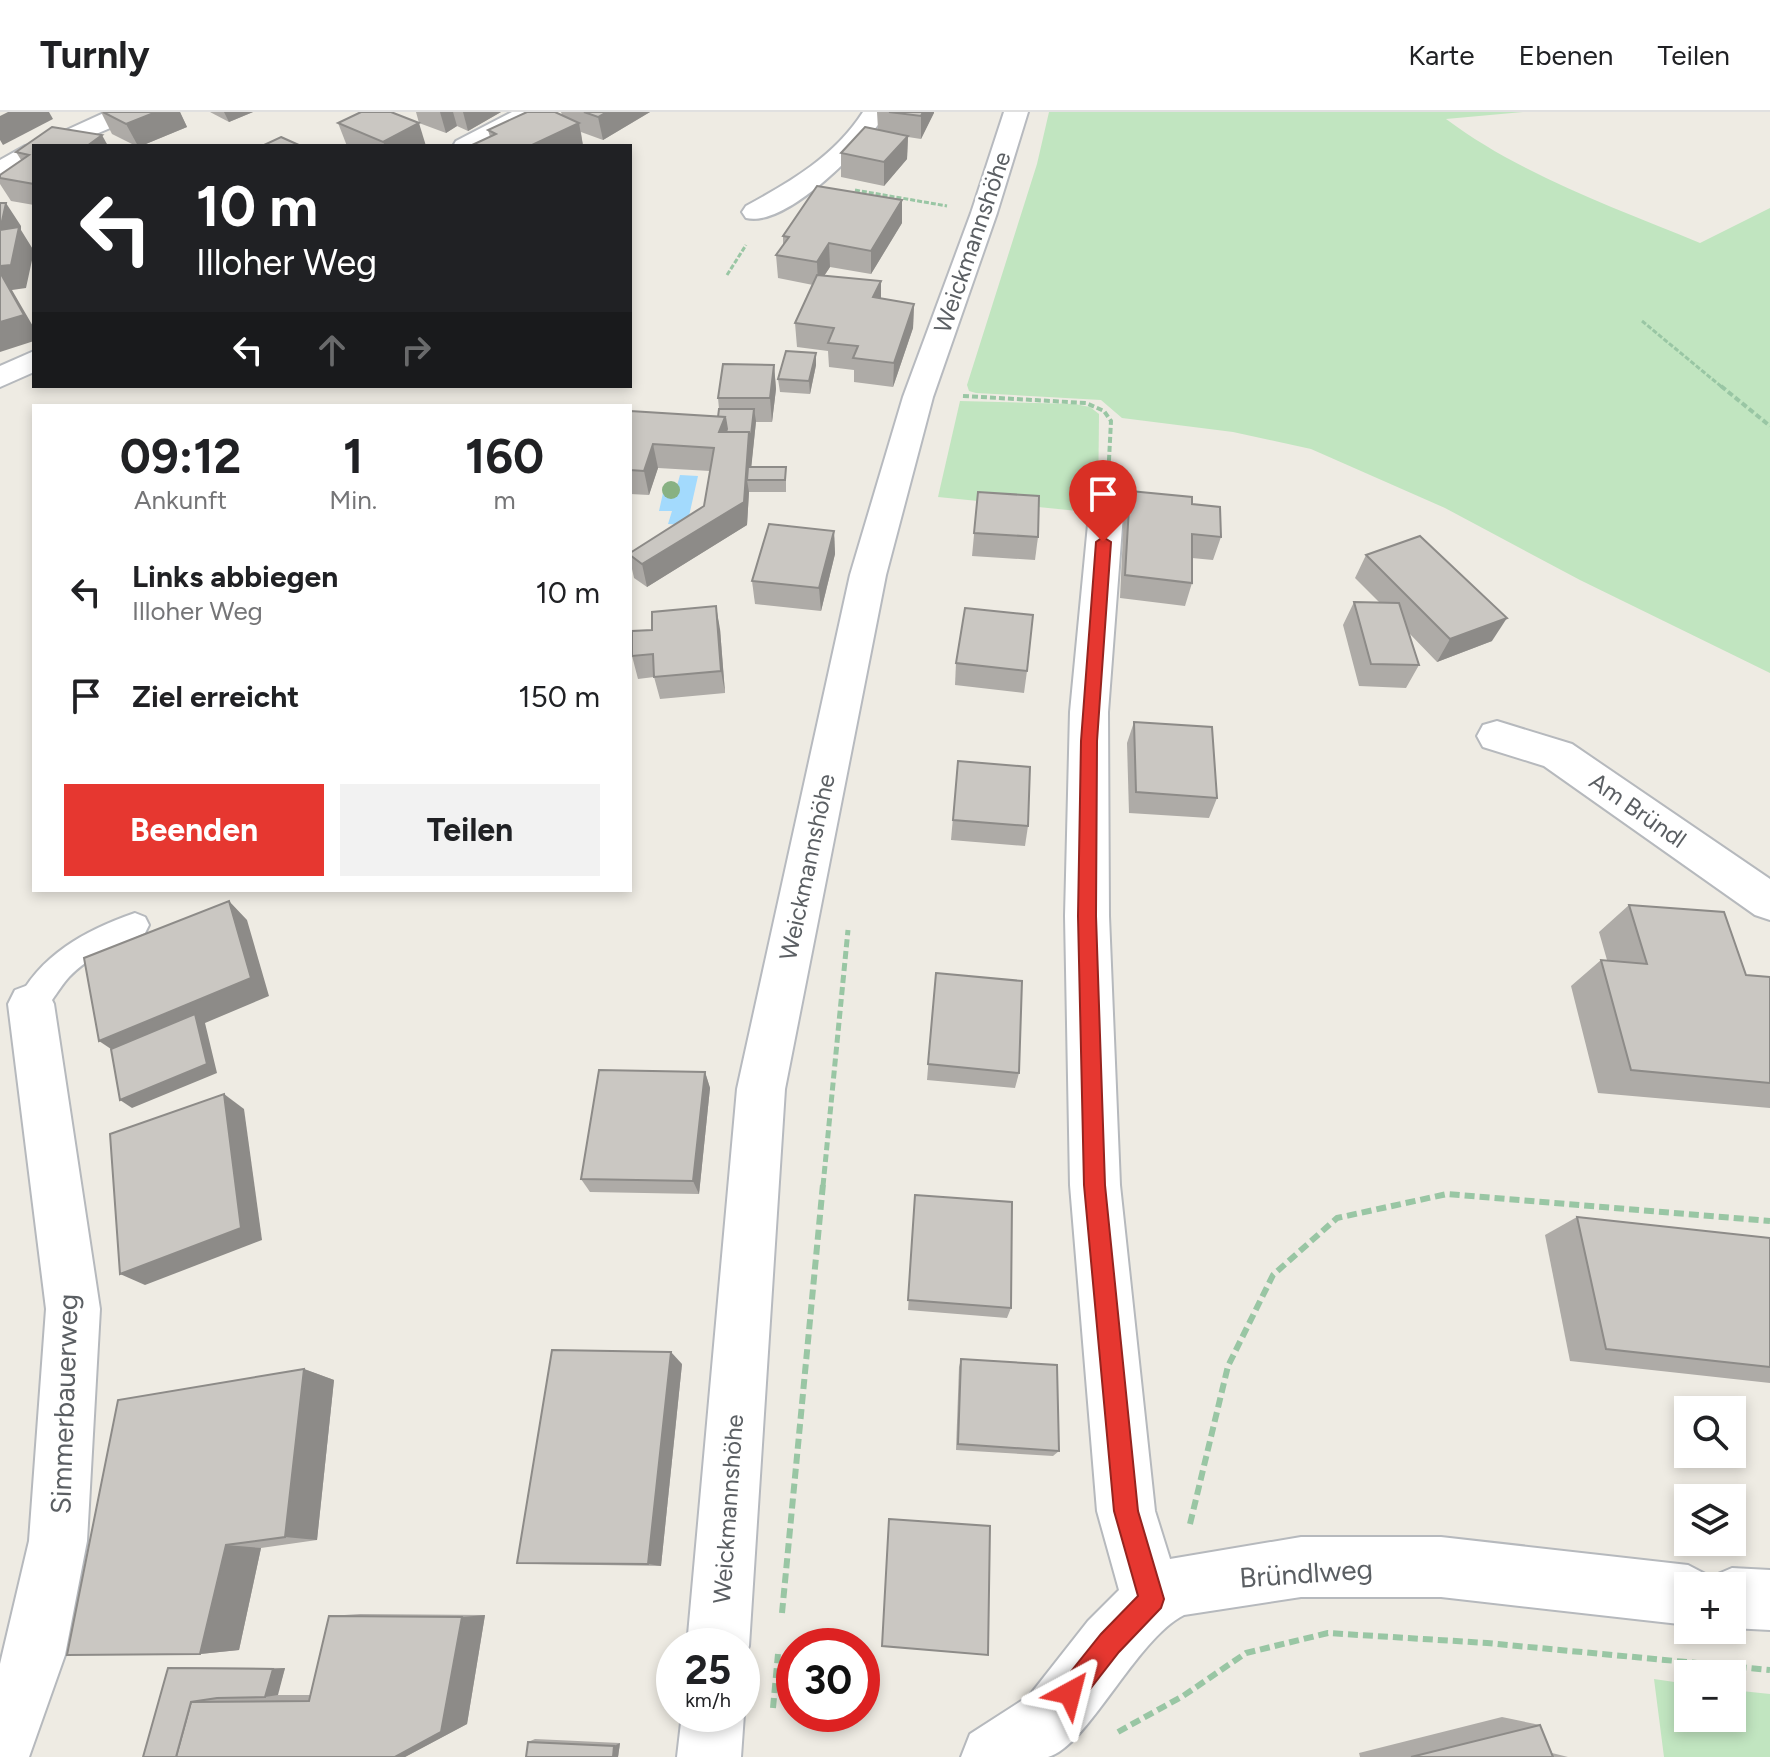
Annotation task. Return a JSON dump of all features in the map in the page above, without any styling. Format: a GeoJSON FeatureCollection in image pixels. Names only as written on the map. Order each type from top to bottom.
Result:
{"type":"FeatureCollection","features":[{"type":"Feature","properties":{"kind":"street"},"geometry":{"type":"LineString","coordinates":[[52,144],[127,112]]}},
{"type":"Feature","properties":{"kind":"street"},"geometry":{"type":"LineString","coordinates":[[469,144],[531,112]]}},
{"type":"Feature","properties":{"kind":"street"},"geometry":{"type":"LineString","coordinates":[[755,212],[810,182],[863,131],[875,112]]}},
{"type":"Feature","properties":{"kind":"street","name":"Weickmannshöhe"},"geometry":{"type":"LineString","coordinates":[[719,1628],[761,1089],[868,575],[918,397],[984,213],[1016,112]]}},
{"type":"Feature","properties":{"kind":"street"},"geometry":{"type":"LineString","coordinates":[[0,171],[32,152]]}},
{"type":"Feature","properties":{"kind":"street"},"geometry":{"type":"LineString","coordinates":[[0,378],[32,361]]}},
{"type":"Feature","properties":{"kind":"street"},"geometry":{"type":"LineString","coordinates":[[993,1757],[1051,1718],[1110,1643],[1165,1593],[1126,1511],[1095,1185],[1087,916],[1089,712],[1106,514]]}},
{"type":"Feature","properties":{"kind":"street","name":"Am Bründl"},"geometry":{"type":"LineString","coordinates":[[1497,736],[1558,755],[1770,902]]}},
{"type":"Feature","properties":{"kind":"street","name":"Simmerbauerweg"},"geometry":{"type":"LineString","coordinates":[[0,1751],[34,1655],[58,1541],[73,1309],[31,1004]]}},
{"type":"Feature","properties":{"kind":"street","name":"Bründlweg"},"geometry":{"type":"LineString","coordinates":[[1165,1593],[1301,1567],[1441,1567],[1674,1593]]}},
{"type":"Feature","properties":{"kind":"street"},"geometry":{"type":"LineString","coordinates":[[1746,1599],[1770,1600]]}},
{"type":"Feature","properties":{"kind":"street"},"geometry":{"type":"LineString","coordinates":[[709,1757],[730,1732]]}},
{"type":"Feature","properties":{"kind":"lane"},"geometry":{"type":"LineString","coordinates":[[31,1004],[59,968],[88,945],[135,925]]}},
{"type":"Feature","properties":{"kind":"path"},"geometry":{"type":"LineString","coordinates":[[810,182],[984,213]]}},
{"type":"Feature","properties":{"kind":"path"},"geometry":{"type":"LineString","coordinates":[[1642,321],[1770,426]]}},
{"type":"Feature","properties":{"kind":"path"},"geometry":{"type":"LineString","coordinates":[[962,383],[957,396],[1086,403],[1104,411],[1111,421],[1106,514]]}},
{"type":"Feature","properties":{"kind":"path"},"geometry":{"type":"LineString","coordinates":[[781,1626],[848,928]]}},
{"type":"Feature","properties":{"kind":"path"},"geometry":{"type":"LineString","coordinates":[[1165,1593],[1195,1499],[1228,1366],[1273,1275],[1337,1218],[1447,1194],[1610,1205],[1770,1221]]}},
{"type":"Feature","properties":{"kind":"path"},"geometry":{"type":"LineString","coordinates":[[1114,1734],[1183,1696],[1246,1653],[1328,1633],[1487,1643],[1770,1670]]}},
{"type":"Feature","properties":{"kind":"path"},"geometry":{"type":"LineString","coordinates":[[760,1681],[776,1648]]}},
{"type":"Feature","properties":{"kind":"green space"},"geometry":{"type":"Polygon","coordinates":[[[1049,112],[1523,112],[1446,119],[1537,174],[1700,243],[1770,208],[1770,673],[1580,580],[1445,508],[1311,449],[1233,432],[1122,418],[1101,400],[969,391],[967,385],[1037,164],[1049,112]]]}},
{"type":"Feature","properties":{"kind":"green space"},"geometry":{"type":"Polygon","coordinates":[[[960,401],[1075,404],[1090,407],[1099,414],[1098,513],[938,497],[960,401]]]}},
{"type":"Feature","properties":{"kind":"green space"},"geometry":{"type":"Polygon","coordinates":[[[1654,1679],[1674,1682],[1674,1732],[1746,1732],[1746,1691],[1770,1694],[1770,1757],[1664,1757],[1654,1679]]]}},
{"type":"Feature","properties":{"kind":"water"},"geometry":{"type":"Polygon","coordinates":[[[680,475],[698,476],[687,525],[668,524],[672,511],[659,511],[663,493],[675,493],[680,475]]]}},
{"type":"Feature","properties":{"kind":"building"},"geometry":{"type":"Polygon","coordinates":[[[103,112],[156,112],[126,124],[103,112]]]}},
{"type":"Feature","properties":{"kind":"building"},"geometry":{"type":"Polygon","coordinates":[[[361,112],[391,112],[419,123],[383,142],[338,123],[361,112]]]}},
{"type":"Feature","properties":{"kind":"building"},"geometry":{"type":"Polygon","coordinates":[[[527,112],[555,112],[579,123],[534,144],[474,144],[496,134],[488,130],[527,112]]]}},
{"type":"Feature","properties":{"kind":"building"},"geometry":{"type":"Polygon","coordinates":[[[584,112],[607,112],[598,117],[584,112]]]}},
{"type":"Feature","properties":{"kind":"building"},"geometry":{"type":"Polygon","coordinates":[[[889,112],[923,112],[921,116],[889,112]]]}},
{"type":"Feature","properties":{"kind":"building"},"geometry":{"type":"Polygon","coordinates":[[[52,127],[102,135],[90,144],[32,144],[32,184],[0,178],[29,155],[16,152],[52,127]]]}},
{"type":"Feature","properties":{"kind":"building"},"geometry":{"type":"Polygon","coordinates":[[[865,127],[908,136],[884,162],[841,153],[865,127]]]}},
{"type":"Feature","properties":{"kind":"building"},"geometry":{"type":"Polygon","coordinates":[[[281,137],[297,144],[266,144],[281,137]]]}},
{"type":"Feature","properties":{"kind":"building"},"geometry":{"type":"Polygon","coordinates":[[[817,186],[902,200],[871,251],[829,243],[817,262],[776,255],[789,237],[783,236],[817,186]]]}},
{"type":"Feature","properties":{"kind":"building"},"geometry":{"type":"Polygon","coordinates":[[[0,203],[6,203],[0,230],[0,203]]]}},
{"type":"Feature","properties":{"kind":"building"},"geometry":{"type":"Polygon","coordinates":[[[19,227],[11,265],[0,266],[0,230],[19,227]]]}},
{"type":"Feature","properties":{"kind":"building"},"geometry":{"type":"Polygon","coordinates":[[[0,274],[24,315],[0,322],[0,274]]]}},
{"type":"Feature","properties":{"kind":"building"},"geometry":{"type":"Polygon","coordinates":[[[817,275],[881,281],[873,297],[914,304],[894,363],[853,358],[858,346],[828,343],[834,328],[795,323],[817,275]]]}},
{"type":"Feature","properties":{"kind":"building"},"geometry":{"type":"Polygon","coordinates":[[[786,351],[816,353],[809,381],[778,379],[786,351]]]}},
{"type":"Feature","properties":{"kind":"building"},"geometry":{"type":"Polygon","coordinates":[[[723,364],[774,365],[770,398],[718,398],[723,364]]]}},
{"type":"Feature","properties":{"kind":"building"},"geometry":{"type":"Polygon","coordinates":[[[719,409],[754,409],[750,443],[749,432],[726,432],[725,417],[718,417],[719,409]]]}},
{"type":"Feature","properties":{"kind":"building"},"geometry":{"type":"Polygon","coordinates":[[[632,411],[725,417],[719,432],[749,432],[744,502],[642,564],[632,556],[632,552],[704,506],[714,448],[653,444],[644,471],[632,470],[632,411]]]}},
{"type":"Feature","properties":{"kind":"building"},"geometry":{"type":"Polygon","coordinates":[[[748,467],[786,467],[785,480],[747,480],[748,467]]]}},
{"type":"Feature","properties":{"kind":"building"},"geometry":{"type":"Polygon","coordinates":[[[1130,491],[1192,497],[1192,504],[1220,507],[1221,537],[1192,534],[1192,583],[1125,575],[1130,491]]]}},
{"type":"Feature","properties":{"kind":"building"},"geometry":{"type":"Polygon","coordinates":[[[978,492],[1039,496],[1038,537],[974,533],[978,492]]]}},
{"type":"Feature","properties":{"kind":"building"},"geometry":{"type":"Polygon","coordinates":[[[769,524],[834,531],[819,588],[752,581],[769,524]]]}},
{"type":"Feature","properties":{"kind":"building"},"geometry":{"type":"Polygon","coordinates":[[[1420,536],[1507,618],[1450,639],[1366,555],[1420,536]]]}},
{"type":"Feature","properties":{"kind":"building"},"geometry":{"type":"Polygon","coordinates":[[[1354,602],[1399,603],[1419,665],[1371,664],[1354,602]]]}},
{"type":"Feature","properties":{"kind":"building"},"geometry":{"type":"Polygon","coordinates":[[[716,606],[721,671],[654,677],[653,654],[632,656],[632,631],[652,630],[652,612],[716,606]]]}},
{"type":"Feature","properties":{"kind":"building"},"geometry":{"type":"Polygon","coordinates":[[[965,608],[1033,615],[1027,671],[956,663],[965,608]]]}},
{"type":"Feature","properties":{"kind":"building"},"geometry":{"type":"Polygon","coordinates":[[[1134,722],[1212,727],[1217,798],[1136,792],[1134,722]]]}},
{"type":"Feature","properties":{"kind":"building"},"geometry":{"type":"Polygon","coordinates":[[[958,761],[1030,767],[1028,826],[953,820],[958,761]]]}},
{"type":"Feature","properties":{"kind":"building"},"geometry":{"type":"Polygon","coordinates":[[[229,901],[251,978],[99,1041],[84,958],[229,901]]]}},
{"type":"Feature","properties":{"kind":"building"},"geometry":{"type":"Polygon","coordinates":[[[1629,905],[1724,912],[1746,975],[1770,977],[1770,1083],[1631,1070],[1601,960],[1647,964],[1629,905]]]}},
{"type":"Feature","properties":{"kind":"building"},"geometry":{"type":"Polygon","coordinates":[[[936,973],[1022,981],[1019,1073],[928,1064],[936,973]]]}},
{"type":"Feature","properties":{"kind":"building"},"geometry":{"type":"Polygon","coordinates":[[[195,1014],[207,1064],[120,1100],[111,1049],[195,1014]]]}},
{"type":"Feature","properties":{"kind":"building"},"geometry":{"type":"Polygon","coordinates":[[[599,1070],[705,1072],[693,1181],[581,1179],[599,1070]]]}},
{"type":"Feature","properties":{"kind":"building"},"geometry":{"type":"Polygon","coordinates":[[[224,1094],[241,1228],[120,1274],[110,1134],[224,1094]]]}},
{"type":"Feature","properties":{"kind":"building"},"geometry":{"type":"Polygon","coordinates":[[[915,1195],[1012,1202],[1011,1308],[908,1300],[915,1195]]]}},
{"type":"Feature","properties":{"kind":"building"},"geometry":{"type":"Polygon","coordinates":[[[1577,1217],[1770,1238],[1770,1367],[1606,1349],[1577,1217]]]}},
{"type":"Feature","properties":{"kind":"building"},"geometry":{"type":"Polygon","coordinates":[[[552,1350],[671,1352],[648,1564],[517,1563],[552,1350]]]}},
{"type":"Feature","properties":{"kind":"building"},"geometry":{"type":"Polygon","coordinates":[[[961,1359],[1057,1365],[1059,1451],[958,1444],[961,1359]]]}},
{"type":"Feature","properties":{"kind":"building"},"geometry":{"type":"Polygon","coordinates":[[[304,1369],[285,1537],[226,1545],[200,1654],[67,1655],[118,1400],[304,1369]]]}},
{"type":"Feature","properties":{"kind":"building"},"geometry":{"type":"Polygon","coordinates":[[[889,1519],[990,1526],[988,1655],[882,1646],[889,1519]]]}},
{"type":"Feature","properties":{"kind":"building"},"geometry":{"type":"Polygon","coordinates":[[[329,1616],[462,1617],[441,1732],[395,1757],[176,1757],[191,1702],[309,1701],[329,1616]]]}},
{"type":"Feature","properties":{"kind":"building"},"geometry":{"type":"Polygon","coordinates":[[[168,1668],[273,1669],[265,1697],[191,1702],[176,1757],[143,1757],[168,1668]]]}},
{"type":"Feature","properties":{"kind":"building"},"geometry":{"type":"Polygon","coordinates":[[[1540,1725],[1553,1757],[1411,1757],[1540,1725]]]}},
{"type":"Feature","properties":{"kind":"building"},"geometry":{"type":"Polygon","coordinates":[[[528,1742],[614,1746],[613,1757],[526,1757],[528,1742]]]}},
{"type":"Feature","properties":{"kind":"route"},"geometry":{"type":"LineString","coordinates":[[1070,1693],[1110,1643],[1152,1599],[1126,1511],[1095,1185],[1087,916],[1089,712],[1103,542]]}}]}
